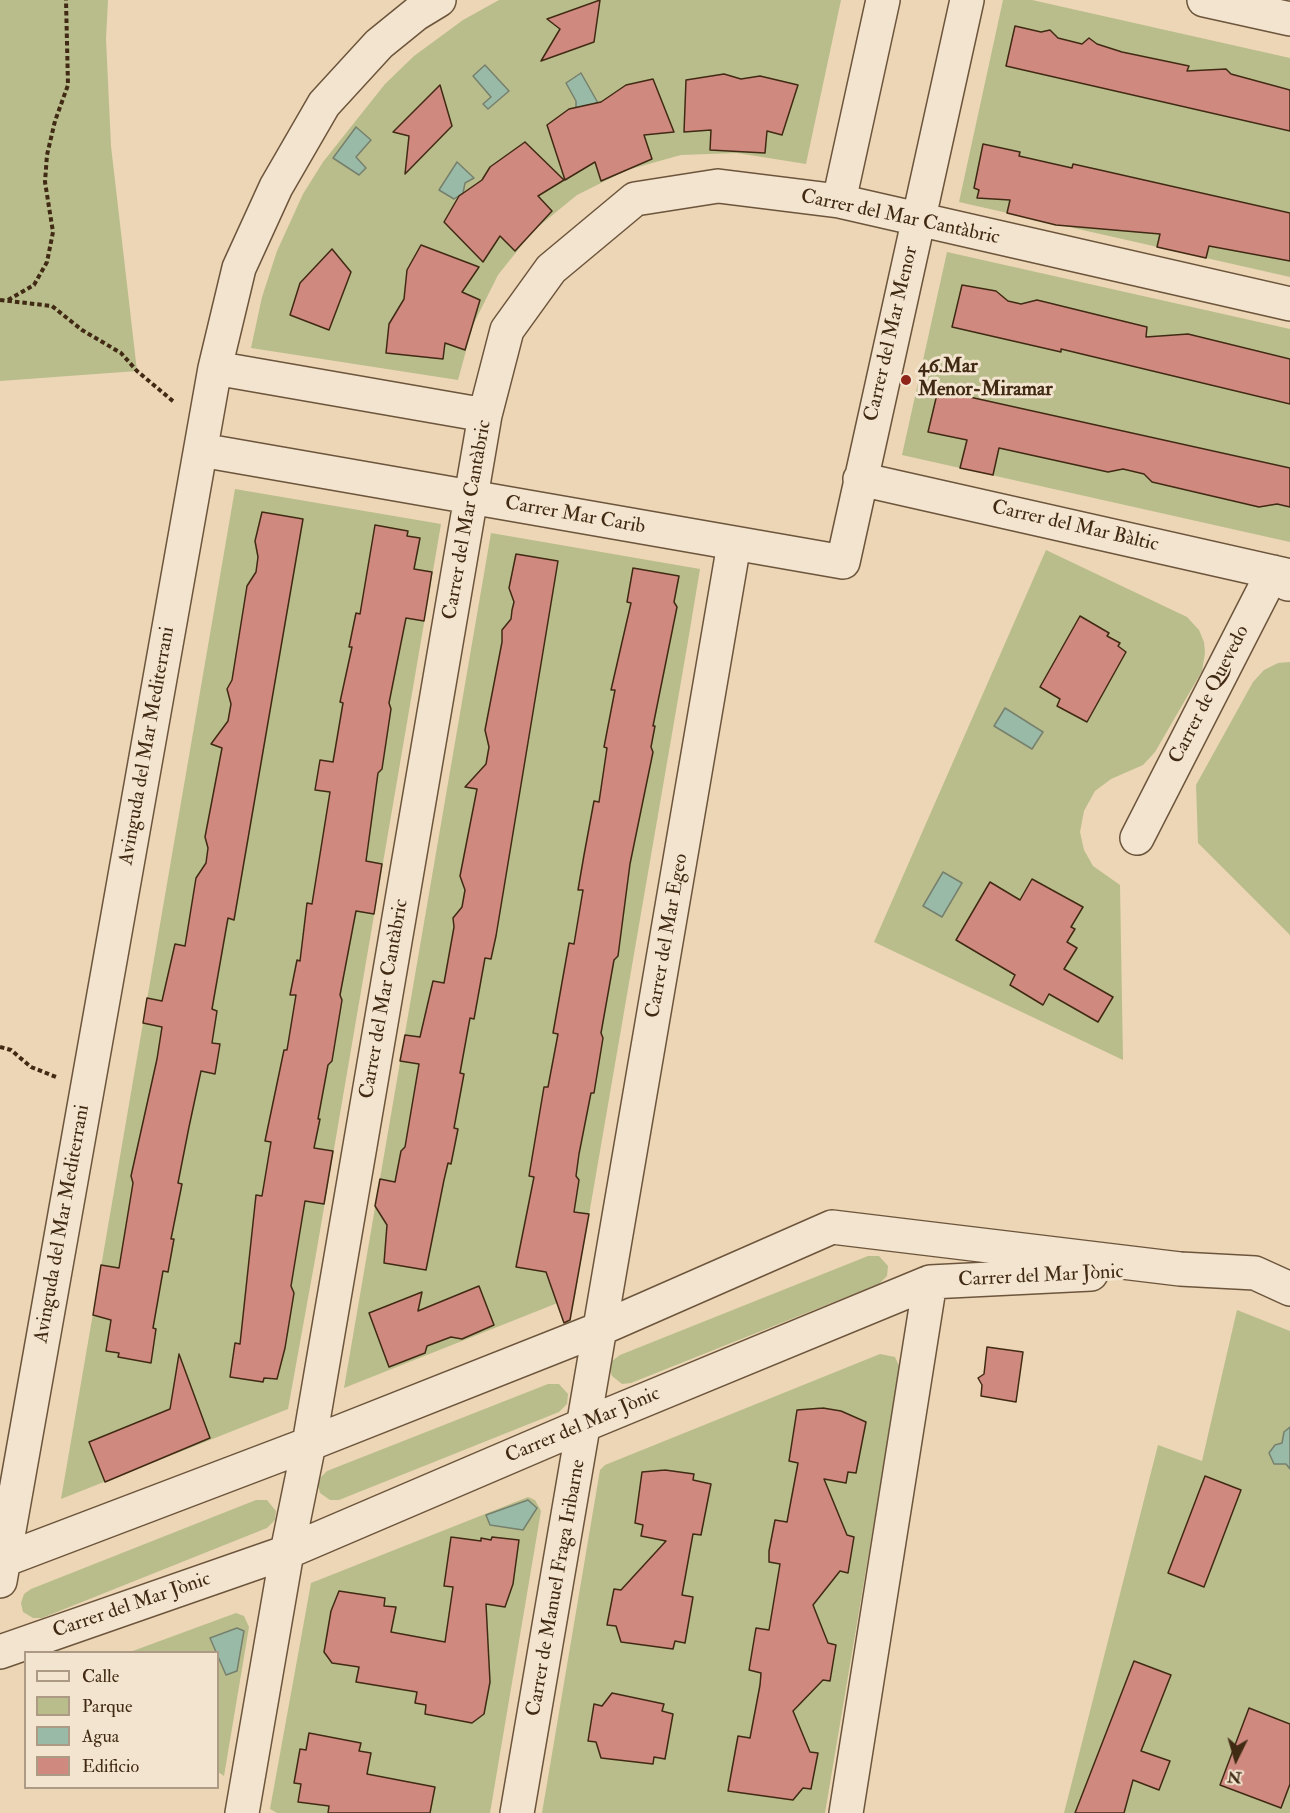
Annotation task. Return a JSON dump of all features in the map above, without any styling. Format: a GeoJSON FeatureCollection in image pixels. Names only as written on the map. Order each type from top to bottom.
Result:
{"type":"FeatureCollection","features":[{"type":"Feature","properties":{"kind":"street","name":"Avinguda del Mar Mediterrani"},"geometry":{"type":"LineString","coordinates":[[2,1571],[215,368],[239,268],[257,225],[324,104],[379,44],[416,14],[439,0]]}},
{"type":"Feature","properties":{"kind":"street"},"geometry":{"type":"LineString","coordinates":[[839,201],[882,0]]}},
{"type":"Feature","properties":{"kind":"street","name":"Carrer del Mar Menor"},"geometry":{"type":"LineString","coordinates":[[843,562],[967,0]]}},
{"type":"Feature","properties":{"kind":"street"},"geometry":{"type":"LineString","coordinates":[[1204,0],[1290,19]]}},
{"type":"Feature","properties":{"kind":"street","name":"Carrer del Mar Cantàbric"},"geometry":{"type":"LineString","coordinates":[[242,1813],[287,1552],[309,1444],[485,415],[507,330],[551,269],[634,199],[718,186],[839,201],[1290,304]]}},
{"type":"Feature","properties":{"kind":"street"},"geometry":{"type":"LineString","coordinates":[[215,368],[485,415]]}},
{"type":"Feature","properties":{"kind":"street","name":"Carrer Mar Carib"},"geometry":{"type":"LineString","coordinates":[[203,435],[471,498],[843,562]]}},
{"type":"Feature","properties":{"kind":"street","name":"Carrer del Mar Bàltic"},"geometry":{"type":"LineString","coordinates":[[860,479],[1284,578]]}},
{"type":"Feature","properties":{"kind":"street","name":"Carrer del Mar Egeo"},"geometry":{"type":"LineString","coordinates":[[602,1328],[734,544]]}},
{"type":"Feature","properties":{"kind":"street","name":"Carrer de Quevedo"},"geometry":{"type":"LineString","coordinates":[[1137,838],[1284,578]]}},
{"type":"Feature","properties":{"kind":"street","name":"Carrer del Mar Jònic"},"geometry":{"type":"LineString","coordinates":[[2,1571],[309,1444],[602,1328],[831,1227],[1180,1269],[1255,1273],[1290,1289]]}},
{"type":"Feature","properties":{"kind":"street","name":"Carrer del Mar Jònic"},"geometry":{"type":"LineString","coordinates":[[0,1652],[287,1552],[586,1424],[930,1282],[1180,1269]]}},
{"type":"Feature","properties":{"kind":"street"},"geometry":{"type":"LineString","coordinates":[[846,1813],[930,1282]]}},
{"type":"Feature","properties":{"kind":"street","name":"Carrer de Manuel Fraga Iribarne"},"geometry":{"type":"LineString","coordinates":[[517,1813],[602,1328]]}},
{"type":"Feature","properties":{"kind":"path"},"geometry":{"type":"LineString","coordinates":[[8,300],[34,285],[47,262],[53,232],[45,182],[47,155],[54,121],[68,85],[66,0]]}},
{"type":"Feature","properties":{"kind":"path"},"geometry":{"type":"LineString","coordinates":[[0,300],[52,306],[82,330],[121,353],[137,371],[174,402],[203,435]]}},
{"type":"Feature","properties":{"kind":"path"},"geometry":{"type":"LineString","coordinates":[[0,1047],[11,1050],[31,1067],[88,1088]]}},
{"type":"Feature","properties":{"kind":"green space"},"geometry":{"type":"Polygon","coordinates":[[[0,0],[108,0],[106,39],[111,146],[137,371],[0,381],[0,0]]]}},
{"type":"Feature","properties":{"kind":"green space"},"geometry":{"type":"Polygon","coordinates":[[[499,0],[841,0],[806,164],[737,153],[681,155],[627,170],[577,195],[533,231],[498,275],[473,325],[458,380],[251,348],[262,297],[277,251],[303,194],[323,162],[385,84],[414,56],[463,20],[499,0]]]}},
{"type":"Feature","properties":{"kind":"green space"},"geometry":{"type":"Polygon","coordinates":[[[1003,0],[1032,0],[1290,58],[1290,277],[959,202],[1003,0]]]}},
{"type":"Feature","properties":{"kind":"green space"},"geometry":{"type":"Polygon","coordinates":[[[947,252],[1290,329],[1290,542],[902,455],[947,252]]]}},
{"type":"Feature","properties":{"kind":"green space"},"geometry":{"type":"Polygon","coordinates":[[[235,489],[441,524],[316,1254],[288,1409],[61,1499],[235,489]]]}},
{"type":"Feature","properties":{"kind":"green space"},"geometry":{"type":"Polygon","coordinates":[[[491,533],[700,569],[688,641],[575,1296],[344,1388],[491,533]]]}},
{"type":"Feature","properties":{"kind":"green space"},"geometry":{"type":"Polygon","coordinates":[[[1046,550],[1187,617],[1199,630],[1204,642],[1202,671],[1155,752],[1143,765],[1111,779],[1095,791],[1084,811],[1080,832],[1084,850],[1093,866],[1120,885],[1123,1060],[874,942],[1046,550]]]}},
{"type":"Feature","properties":{"kind":"green space"},"geometry":{"type":"Polygon","coordinates":[[[1290,662],[1290,935],[1198,843],[1196,785],[1253,682],[1264,670],[1278,663],[1290,662]]]}},
{"type":"Feature","properties":{"kind":"green space"},"geometry":{"type":"Polygon","coordinates":[[[868,1256],[879,1256],[888,1266],[887,1276],[879,1284],[631,1383],[622,1384],[612,1376],[610,1369],[612,1361],[620,1355],[868,1256]]]}},
{"type":"Feature","properties":{"kind":"green space"},"geometry":{"type":"Polygon","coordinates":[[[1237,1310],[1290,1331],[1290,1813],[1064,1813],[1158,1445],[1202,1461],[1237,1310]]]}},
{"type":"Feature","properties":{"kind":"green space"},"geometry":{"type":"Polygon","coordinates":[[[880,1354],[895,1357],[900,1368],[825,1813],[542,1813],[600,1470],[605,1465],[880,1354]]]}},
{"type":"Feature","properties":{"kind":"green space"},"geometry":{"type":"Polygon","coordinates":[[[548,1384],[559,1384],[568,1394],[567,1404],[559,1412],[339,1500],[330,1500],[320,1493],[318,1485],[321,1477],[327,1471],[548,1384]]]}},
{"type":"Feature","properties":{"kind":"green space"},"geometry":{"type":"Polygon","coordinates":[[[528,1497],[535,1500],[541,1511],[490,1813],[277,1813],[270,1809],[311,1583],[528,1497]]]}},
{"type":"Feature","properties":{"kind":"green space"},"geometry":{"type":"Polygon","coordinates":[[[256,1500],[267,1500],[276,1511],[275,1520],[267,1528],[42,1618],[33,1618],[23,1612],[21,1603],[24,1594],[31,1589],[256,1500]]]}},
{"type":"Feature","properties":{"kind":"green space"},"geometry":{"type":"Polygon","coordinates":[[[236,1613],[244,1616],[249,1627],[224,1776],[219,1773],[219,1651],[133,1651],[236,1613]]]}},
{"type":"Feature","properties":{"kind":"water"},"geometry":{"type":"Polygon","coordinates":[[[485,65],[509,91],[488,109],[483,104],[491,97],[473,76],[485,65]]]}},
{"type":"Feature","properties":{"kind":"water"},"geometry":{"type":"Polygon","coordinates":[[[581,73],[598,103],[576,108],[576,101],[566,83],[581,73]]]}},
{"type":"Feature","properties":{"kind":"water"},"geometry":{"type":"Polygon","coordinates":[[[356,127],[371,140],[356,157],[366,168],[359,175],[333,158],[356,127]]]}},
{"type":"Feature","properties":{"kind":"water"},"geometry":{"type":"Polygon","coordinates":[[[457,162],[474,178],[465,183],[463,193],[454,199],[439,190],[457,162]]]}},
{"type":"Feature","properties":{"kind":"water"},"geometry":{"type":"Polygon","coordinates":[[[1005,708],[1043,732],[1032,749],[994,726],[1005,708]]]}},
{"type":"Feature","properties":{"kind":"water"},"geometry":{"type":"Polygon","coordinates":[[[943,872],[962,883],[942,917],[923,906],[943,872]]]}},
{"type":"Feature","properties":{"kind":"water"},"geometry":{"type":"Polygon","coordinates":[[[1290,1427],[1290,1469],[1286,1464],[1274,1464],[1269,1453],[1275,1445],[1282,1443],[1284,1432],[1290,1427]]]}},
{"type":"Feature","properties":{"kind":"water"},"geometry":{"type":"Polygon","coordinates":[[[528,1500],[537,1508],[523,1530],[490,1525],[486,1515],[528,1500]]]}},
{"type":"Feature","properties":{"kind":"water"},"geometry":{"type":"Polygon","coordinates":[[[237,1628],[244,1631],[237,1671],[226,1675],[219,1659],[219,1651],[216,1651],[210,1638],[237,1628]]]}},
{"type":"Feature","properties":{"kind":"building"},"geometry":{"type":"Polygon","coordinates":[[[600,0],[594,42],[541,61],[560,29],[547,19],[600,0]]]}},
{"type":"Feature","properties":{"kind":"building"},"geometry":{"type":"Polygon","coordinates":[[[1015,26],[1041,32],[1050,30],[1058,38],[1082,44],[1089,38],[1097,44],[1122,52],[1189,66],[1187,71],[1226,69],[1231,74],[1290,90],[1290,131],[1006,66],[1015,26]]]}},
{"type":"Feature","properties":{"kind":"building"},"geometry":{"type":"Polygon","coordinates":[[[724,74],[741,79],[760,76],[798,85],[782,135],[767,131],[765,153],[710,150],[711,130],[684,132],[686,80],[724,74]]]}},
{"type":"Feature","properties":{"kind":"building"},"geometry":{"type":"Polygon","coordinates":[[[653,79],[674,132],[644,135],[652,159],[601,181],[595,162],[565,180],[547,125],[569,109],[601,102],[626,85],[653,79]]]}},
{"type":"Feature","properties":{"kind":"building"},"geometry":{"type":"Polygon","coordinates":[[[440,85],[452,126],[405,174],[409,136],[393,132],[440,85]]]}},
{"type":"Feature","properties":{"kind":"building"},"geometry":{"type":"Polygon","coordinates":[[[525,142],[564,180],[538,196],[552,211],[515,251],[500,236],[483,262],[444,222],[459,196],[482,180],[490,167],[525,142]]]}},
{"type":"Feature","properties":{"kind":"building"},"geometry":{"type":"Polygon","coordinates":[[[983,144],[1020,152],[1019,156],[1072,168],[1073,164],[1290,213],[1290,261],[1209,246],[1206,258],[1157,247],[1160,234],[1056,225],[1007,213],[1010,200],[977,198],[979,190],[974,188],[983,144]]]}},
{"type":"Feature","properties":{"kind":"building"},"geometry":{"type":"Polygon","coordinates":[[[421,245],[479,267],[462,292],[480,300],[465,350],[445,343],[443,359],[386,353],[389,324],[404,299],[407,270],[421,245]]]}},
{"type":"Feature","properties":{"kind":"building"},"geometry":{"type":"Polygon","coordinates":[[[332,249],[351,272],[329,330],[290,315],[300,283],[332,249]]]}},
{"type":"Feature","properties":{"kind":"building"},"geometry":{"type":"Polygon","coordinates":[[[962,285],[996,291],[1008,301],[1021,304],[1037,300],[1147,327],[1146,337],[1188,334],[1290,359],[1290,404],[1061,349],[1061,352],[952,327],[962,285]]]}},
{"type":"Feature","properties":{"kind":"building"},"geometry":{"type":"Polygon","coordinates":[[[938,390],[1290,468],[1290,507],[1277,504],[1259,507],[1152,482],[1144,474],[1123,469],[1108,472],[999,448],[993,475],[960,468],[967,440],[928,432],[938,390]]]}},
{"type":"Feature","properties":{"kind":"building"},"geometry":{"type":"Polygon","coordinates":[[[262,512],[303,519],[234,920],[228,918],[212,1009],[217,1011],[212,1043],[220,1044],[215,1074],[201,1071],[178,1183],[182,1184],[171,1239],[174,1239],[168,1272],[163,1271],[153,1328],[156,1329],[151,1363],[118,1357],[119,1353],[106,1351],[111,1320],[93,1315],[101,1265],[119,1268],[133,1183],[131,1176],[157,1059],[162,1027],[143,1023],[147,998],[162,1001],[175,944],[185,946],[196,878],[206,863],[208,848],[205,837],[222,748],[211,744],[228,721],[231,704],[227,689],[232,680],[247,586],[256,572],[258,557],[255,541],[262,512]]]}},
{"type":"Feature","properties":{"kind":"building"},"geometry":{"type":"Polygon","coordinates":[[[375,525],[408,531],[407,536],[420,538],[414,569],[432,572],[424,621],[406,618],[389,703],[391,709],[382,769],[378,773],[366,861],[382,864],[374,914],[356,911],[340,995],[342,1000],[332,1061],[328,1065],[314,1148],[333,1151],[324,1204],[305,1201],[291,1286],[294,1293],[285,1348],[277,1379],[264,1378],[263,1382],[230,1377],[235,1343],[240,1344],[256,1195],[262,1196],[271,1142],[265,1141],[284,1050],[287,1050],[296,995],[290,995],[297,960],[300,961],[307,903],[312,904],[330,792],[315,790],[320,760],[333,762],[343,703],[340,702],[352,647],[349,647],[356,613],[360,614],[375,525]]]}},
{"type":"Feature","properties":{"kind":"building"},"geometry":{"type":"Polygon","coordinates":[[[516,554],[558,561],[496,936],[491,959],[485,958],[474,1019],[470,1018],[460,1073],[464,1074],[454,1128],[458,1129],[451,1164],[448,1163],[444,1180],[426,1270],[384,1263],[387,1225],[375,1206],[380,1179],[395,1182],[401,1151],[405,1147],[419,1064],[400,1061],[405,1035],[420,1037],[433,981],[444,983],[454,927],[453,918],[462,907],[465,890],[460,876],[477,789],[465,787],[486,764],[489,747],[485,730],[502,642],[502,630],[511,619],[514,602],[509,588],[516,554]]]}},
{"type":"Feature","properties":{"kind":"building"},"geometry":{"type":"Polygon","coordinates":[[[633,568],[679,576],[674,602],[677,607],[653,726],[655,726],[651,747],[653,752],[630,864],[618,956],[614,960],[601,1033],[603,1038],[594,1093],[591,1093],[579,1154],[576,1176],[579,1180],[574,1212],[589,1214],[570,1320],[564,1323],[546,1272],[516,1267],[534,1177],[529,1176],[544,1087],[548,1087],[558,1034],[553,1033],[569,943],[574,944],[583,890],[578,890],[584,855],[594,801],[599,802],[607,748],[604,747],[615,690],[611,690],[631,603],[627,602],[633,568]]]}},
{"type":"Feature","properties":{"kind":"building"},"geometry":{"type":"Polygon","coordinates":[[[1080,616],[1109,633],[1107,636],[1120,643],[1118,646],[1126,652],[1087,722],[1057,706],[1060,699],[1040,687],[1080,616]]]}},
{"type":"Feature","properties":{"kind":"building"},"geometry":{"type":"Polygon","coordinates":[[[1032,879],[1083,907],[1071,927],[1075,929],[1067,942],[1077,948],[1064,969],[1113,997],[1098,1022],[1049,994],[1043,1005],[1010,985],[1015,975],[956,940],[990,882],[1020,900],[1032,879]]]}},
{"type":"Feature","properties":{"kind":"building"},"geometry":{"type":"Polygon","coordinates":[[[479,1286],[494,1325],[462,1339],[451,1337],[427,1346],[425,1353],[389,1367],[369,1313],[422,1292],[418,1311],[479,1286]]]}},
{"type":"Feature","properties":{"kind":"building"},"geometry":{"type":"Polygon","coordinates":[[[987,1347],[1023,1352],[1016,1402],[981,1396],[982,1385],[978,1378],[984,1374],[987,1347]]]}},
{"type":"Feature","properties":{"kind":"building"},"geometry":{"type":"Polygon","coordinates":[[[179,1354],[210,1438],[105,1482],[89,1442],[170,1409],[179,1354]]]}},
{"type":"Feature","properties":{"kind":"building"},"geometry":{"type":"Polygon","coordinates":[[[823,1408],[841,1411],[866,1422],[856,1473],[848,1472],[846,1483],[824,1479],[847,1535],[854,1537],[848,1573],[840,1571],[813,1605],[828,1643],[836,1645],[830,1681],[823,1680],[793,1711],[810,1752],[818,1753],[811,1789],[803,1788],[793,1800],[728,1791],[738,1736],[750,1738],[760,1685],[761,1673],[749,1670],[756,1628],[769,1630],[780,1564],[769,1562],[769,1551],[775,1520],[787,1522],[798,1463],[789,1461],[797,1410],[823,1408]]]}},
{"type":"Feature","properties":{"kind":"building"},"geometry":{"type":"Polygon","coordinates":[[[665,1470],[694,1474],[693,1480],[711,1484],[701,1535],[693,1534],[682,1595],[693,1597],[685,1643],[675,1641],[673,1649],[621,1642],[616,1626],[607,1625],[614,1589],[621,1590],[666,1541],[641,1536],[643,1525],[635,1523],[642,1472],[665,1470]]]}},
{"type":"Feature","properties":{"kind":"building"},"geometry":{"type":"Polygon","coordinates":[[[1205,1476],[1241,1490],[1204,1587],[1168,1573],[1205,1476]]]}},
{"type":"Feature","properties":{"kind":"building"},"geometry":{"type":"Polygon","coordinates":[[[451,1537],[481,1541],[481,1538],[491,1540],[492,1537],[519,1540],[513,1584],[505,1607],[486,1604],[490,1682],[484,1714],[472,1723],[425,1714],[426,1705],[415,1703],[417,1692],[356,1682],[359,1667],[332,1663],[324,1652],[331,1611],[339,1591],[385,1598],[384,1606],[396,1607],[391,1632],[445,1642],[453,1587],[444,1586],[451,1537]]]}},
{"type":"Feature","properties":{"kind":"building"},"geometry":{"type":"Polygon","coordinates":[[[1134,1661],[1171,1675],[1141,1751],[1170,1761],[1159,1790],[1133,1780],[1124,1813],[1075,1813],[1134,1661]]]}},
{"type":"Feature","properties":{"kind":"building"},"geometry":{"type":"Polygon","coordinates":[[[612,1693],[664,1704],[662,1711],[673,1714],[665,1759],[654,1757],[653,1764],[601,1758],[596,1742],[588,1741],[594,1704],[602,1706],[612,1693]]]}},
{"type":"Feature","properties":{"kind":"building"},"geometry":{"type":"Polygon","coordinates":[[[1249,1708],[1290,1724],[1290,1784],[1281,1808],[1220,1785],[1249,1708]]]}},
{"type":"Feature","properties":{"kind":"building"},"geometry":{"type":"Polygon","coordinates":[[[309,1733],[361,1743],[359,1751],[371,1753],[367,1774],[435,1787],[430,1813],[328,1813],[329,1806],[298,1802],[301,1784],[294,1783],[300,1749],[306,1750],[309,1733]]]}},
{"type":"Feature","properties":{"kind":"place","name":"46.Mar Menor-Miramar"},"geometry":{"type":"Point","coordinates":[906,380]}}]}
